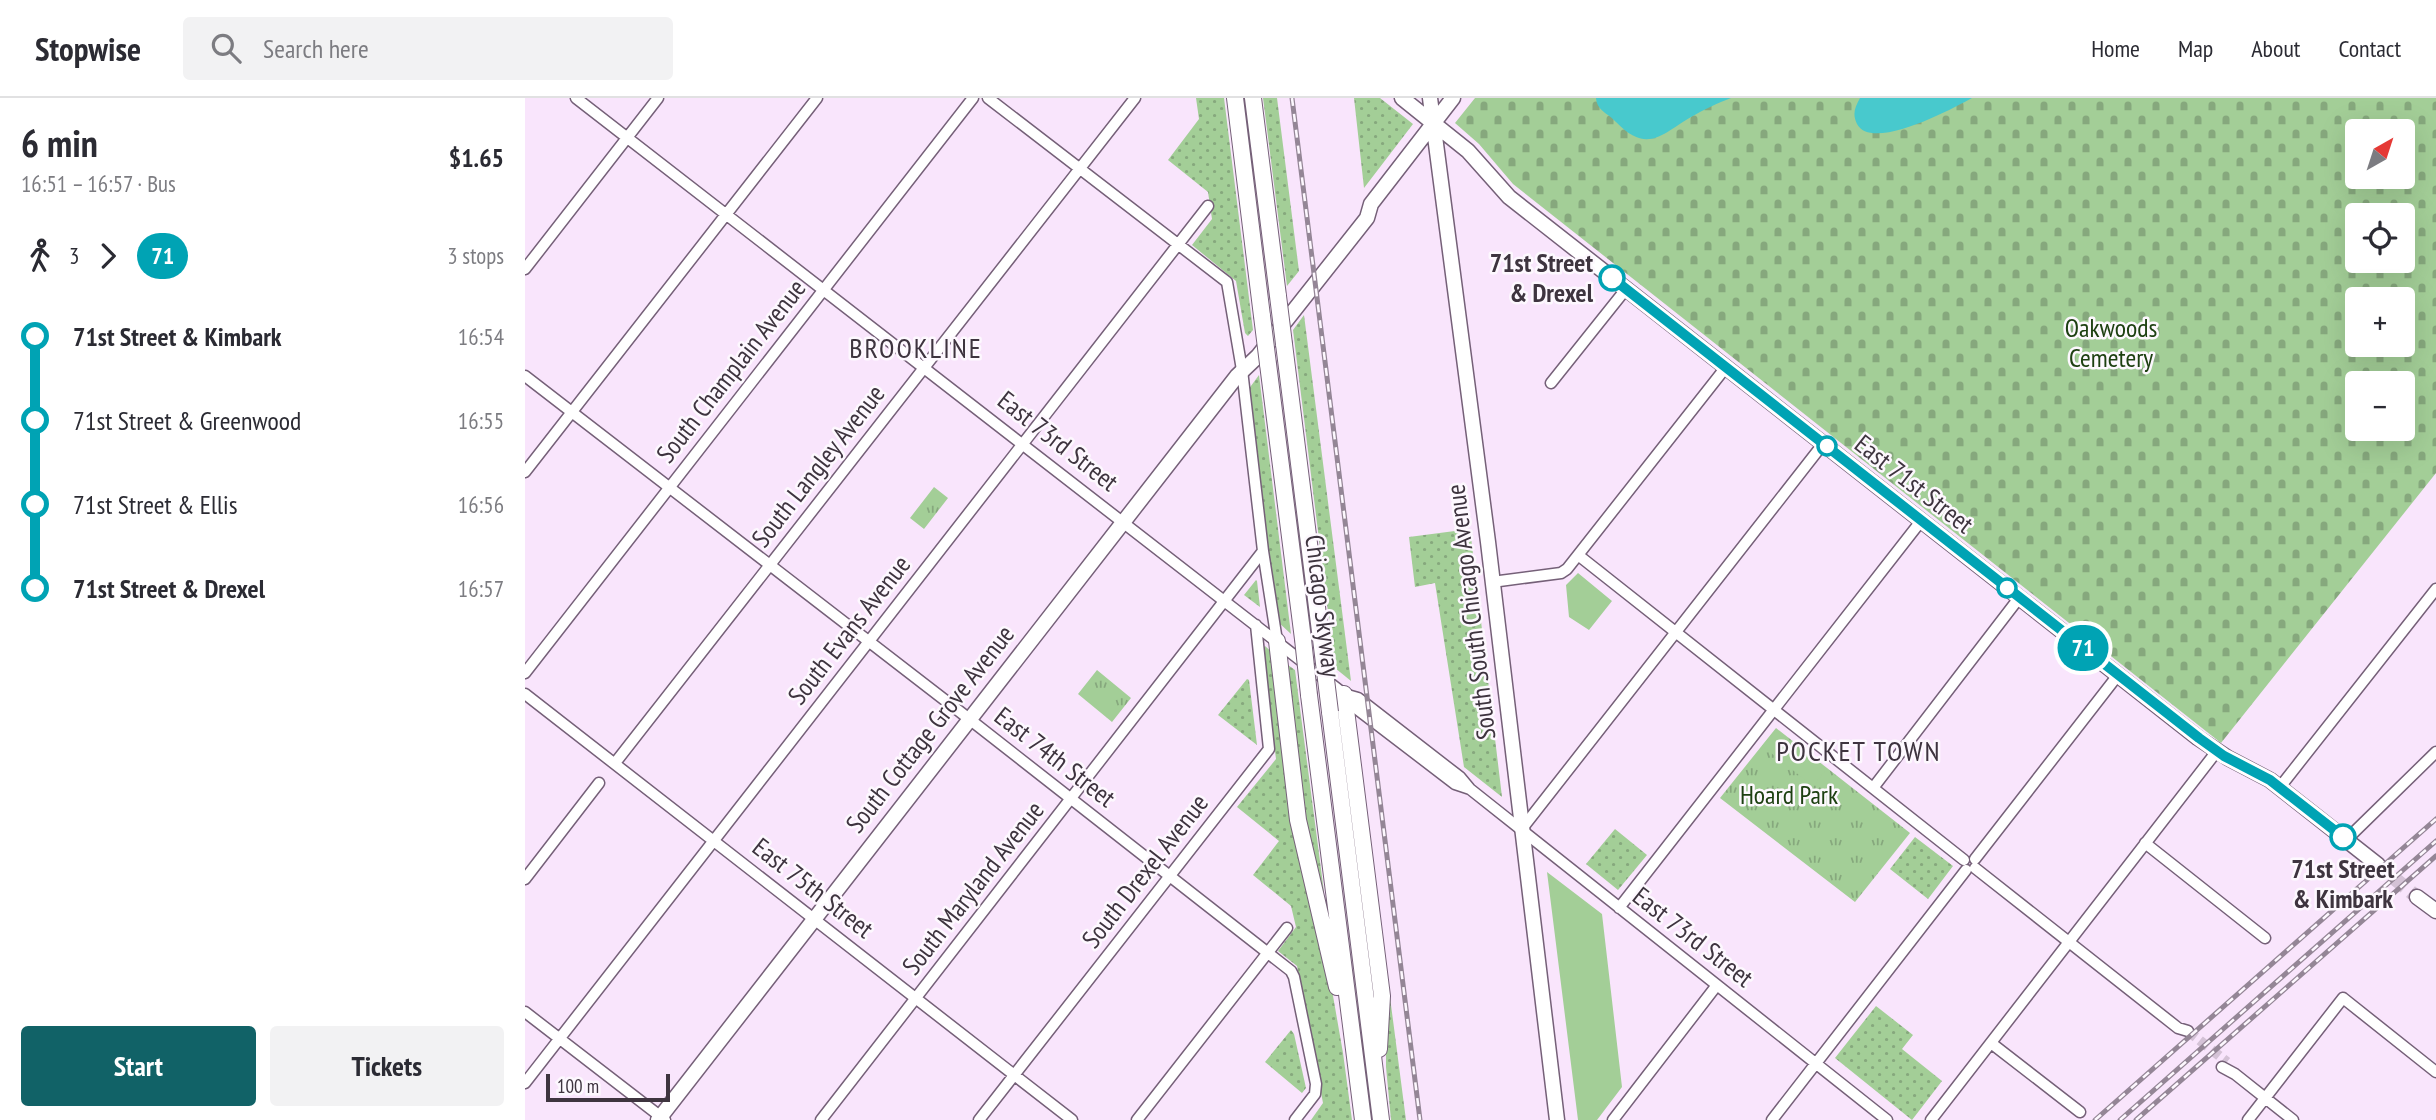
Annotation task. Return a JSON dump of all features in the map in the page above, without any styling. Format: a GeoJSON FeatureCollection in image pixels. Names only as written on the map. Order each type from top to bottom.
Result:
{"type":"FeatureCollection","features":[{"type":"Feature","properties":{"kind":"highway","name":"Chicago Skyway"},"geometry":{"type":"LineString","coordinates":[[1235,98],[1363,1120]]}},
{"type":"Feature","properties":{"kind":"highway","name":"Chicago Skyway"},"geometry":{"type":"LineString","coordinates":[[1253,98],[1381,1120]]}},
{"type":"Feature","properties":{"kind":"highway"},"geometry":{"type":"LineString","coordinates":[[1277,641],[1288,743],[1304,850],[1336,984],[1350,1018]]}},
{"type":"Feature","properties":{"kind":"highway"},"geometry":{"type":"LineString","coordinates":[[1344,694],[1382,996],[1381,1040],[1375,1065]]}},
{"type":"Feature","properties":{"kind":"main road","name":"East 71st Street"},"geometry":{"type":"LineString","coordinates":[[1402,98],[1468,151],[1509,197],[1823,444],[2217,751],[2280,788],[2378,865]]}},
{"type":"Feature","properties":{"kind":"main road","name":"South South Chicago Avenue"},"geometry":{"type":"LineString","coordinates":[[1430,98],[1557,1120]]}},
{"type":"Feature","properties":{"kind":"main road","name":"South Cottage Grove Avenue"},"geometry":{"type":"LineString","coordinates":[[661,1119],[814,917],[1242,370],[1259,339],[1359,212],[1371,204],[1453,98]]}},
{"type":"Feature","properties":{"kind":"main road"},"geometry":{"type":"LineString","coordinates":[[2417,897],[2436,911]]}},
{"type":"Feature","properties":{"kind":"street","name":"East 73rd Street"},"geometry":{"type":"LineString","coordinates":[[576,98],[1344,694],[1359,698],[1887,1120]]}},
{"type":"Feature","properties":{"kind":"street"},"geometry":{"type":"LineString","coordinates":[[525,269],[658,98]]}},
{"type":"Feature","properties":{"kind":"street"},"geometry":{"type":"LineString","coordinates":[[525,472],[817,98]]}},
{"type":"Feature","properties":{"kind":"street","name":"South Champlain Avenue"},"geometry":{"type":"LineString","coordinates":[[525,673],[973,98]]}},
{"type":"Feature","properties":{"kind":"street"},"geometry":{"type":"LineString","coordinates":[[988,98],[1227,282],[1242,370],[1263,551],[1277,641]]}},
{"type":"Feature","properties":{"kind":"street","name":"South Langley Avenue"},"geometry":{"type":"LineString","coordinates":[[615,763],[1135,98]]}},
{"type":"Feature","properties":{"kind":"street","name":"South Evans Avenue"},"geometry":{"type":"LineString","coordinates":[[525,1083],[1208,206]]}},
{"type":"Feature","properties":{"kind":"street"},"geometry":{"type":"LineString","coordinates":[[1551,383],[1626,289]]}},
{"type":"Feature","properties":{"kind":"street"},"geometry":{"type":"LineString","coordinates":[[1492,582],[1561,573],[1726,367]]}},
{"type":"Feature","properties":{"kind":"street","name":"East 74th Street"},"geometry":{"type":"LineString","coordinates":[[525,376],[970,719],[1291,971],[1316,1084],[1315,1094],[1295,1120]]}},
{"type":"Feature","properties":{"kind":"street"},"geometry":{"type":"LineString","coordinates":[[1521,830],[1823,444]]}},
{"type":"Feature","properties":{"kind":"street"},"geometry":{"type":"LineString","coordinates":[[1619,908],[1921,520]]}},
{"type":"Feature","properties":{"kind":"street","name":"South Maryland Avenue"},"geometry":{"type":"LineString","coordinates":[[821,1120],[1263,551]]}},
{"type":"Feature","properties":{"kind":"street"},"geometry":{"type":"LineString","coordinates":[[1578,555],[2183,1032]]}},
{"type":"Feature","properties":{"kind":"street"},"geometry":{"type":"LineString","coordinates":[[2280,788],[2435,592]]}},
{"type":"Feature","properties":{"kind":"street"},"geometry":{"type":"LineString","coordinates":[[1873,788],[2019,598]]}},
{"type":"Feature","properties":{"kind":"street","name":"South Drexel Avenue"},"geometry":{"type":"LineString","coordinates":[[979,1120],[1269,749],[1256,625]]}},
{"type":"Feature","properties":{"kind":"street"},"geometry":{"type":"LineString","coordinates":[[1772,1120],[2118,675]]}},
{"type":"Feature","properties":{"kind":"street","name":"East 75th Street"},"geometry":{"type":"LineString","coordinates":[[525,694],[1072,1120]]}},
{"type":"Feature","properties":{"kind":"street"},"geometry":{"type":"LineString","coordinates":[[1930,1120],[2217,751]]}},
{"type":"Feature","properties":{"kind":"street"},"geometry":{"type":"LineString","coordinates":[[2346,840],[2436,752]]}},
{"type":"Feature","properties":{"kind":"street"},"geometry":{"type":"LineString","coordinates":[[525,880],[599,783]]}},
{"type":"Feature","properties":{"kind":"street"},"geometry":{"type":"LineString","coordinates":[[2145,843],[2265,938]]}},
{"type":"Feature","properties":{"kind":"street"},"geometry":{"type":"LineString","coordinates":[[1137,1120],[1287,928]]}},
{"type":"Feature","properties":{"kind":"street"},"geometry":{"type":"LineString","coordinates":[[1613,1120],[1717,985]]}},
{"type":"Feature","properties":{"kind":"street"},"geometry":{"type":"LineString","coordinates":[[2248,1120],[2343,999],[2436,1072]]}},
{"type":"Feature","properties":{"kind":"street"},"geometry":{"type":"LineString","coordinates":[[525,1012],[661,1119]]}},
{"type":"Feature","properties":{"kind":"street"},"geometry":{"type":"LineString","coordinates":[[1991,1042],[2080,1112]]}},
{"type":"Feature","properties":{"kind":"street"},"geometry":{"type":"LineString","coordinates":[[2224,1065],[2293,1120]]}},
{"type":"Feature","properties":{"kind":"green space"},"geometry":{"type":"Polygon","coordinates":[[[1196,98],[1224,98],[1253,330],[1248,336],[1245,333],[1236,281],[1192,245],[1212,219],[1208,192],[1168,160],[1199,119],[1196,98]]]}},
{"type":"Feature","properties":{"kind":"green space"},"geometry":{"type":"Polygon","coordinates":[[[1263,98],[1277,98],[1299,271],[1287,286],[1263,98]]]}},
{"type":"Feature","properties":{"kind":"green space"},"geometry":{"type":"Polygon","coordinates":[[[1354,98],[1380,98],[1413,124],[1364,188],[1354,98]]]}},
{"type":"Feature","properties":{"kind":"green space","name":"Oakwoods Cemetery"},"geometry":{"type":"Polygon","coordinates":[[[1475,98],[2436,98],[2436,473],[2221,743],[1513,184],[1479,144],[1455,123],[1475,98]]]}},
{"type":"Feature","properties":{"kind":"green space"},"geometry":{"type":"Polygon","coordinates":[[[1304,315],[1351,681],[1335,668],[1293,330],[1304,315]]]}},
{"type":"Feature","properties":{"kind":"green space"},"geometry":{"type":"Polygon","coordinates":[[[1259,375],[1291,634],[1277,621],[1248,390],[1259,375]]]}},
{"type":"Feature","properties":{"kind":"green space"},"geometry":{"type":"Polygon","coordinates":[[[934,487],[948,498],[924,529],[910,518],[934,487]]]}},
{"type":"Feature","properties":{"kind":"green space"},"geometry":{"type":"Polygon","coordinates":[[[1470,529],[1502,797],[1464,767],[1435,583],[1415,587],[1409,537],[1470,529]]]}},
{"type":"Feature","properties":{"kind":"green space"},"geometry":{"type":"Polygon","coordinates":[[[1578,573],[1612,601],[1589,630],[1569,617],[1566,585],[1578,573]]]}},
{"type":"Feature","properties":{"kind":"green space"},"geometry":{"type":"Polygon","coordinates":[[[1257,581],[1260,607],[1244,595],[1257,581]]]}},
{"type":"Feature","properties":{"kind":"green space"},"geometry":{"type":"Polygon","coordinates":[[[1265,646],[1273,653],[1343,1053],[1352,1120],[1311,1120],[1323,1103],[1297,966],[1278,951],[1296,927],[1291,906],[1253,875],[1279,841],[1237,807],[1276,759],[1262,650],[1265,646]]]}},
{"type":"Feature","properties":{"kind":"green space"},"geometry":{"type":"Polygon","coordinates":[[[1288,665],[1295,670],[1324,892],[1319,893],[1310,861],[1285,667],[1288,665]]]}},
{"type":"Feature","properties":{"kind":"green space"},"geometry":{"type":"Polygon","coordinates":[[[1097,670],[1131,698],[1112,722],[1078,694],[1097,670]]]}},
{"type":"Feature","properties":{"kind":"green space"},"geometry":{"type":"Polygon","coordinates":[[[1247,679],[1249,680],[1257,745],[1218,715],[1247,679]]]}},
{"type":"Feature","properties":{"kind":"green space"},"geometry":{"type":"Polygon","coordinates":[[[1354,721],[1406,1120],[1391,1120],[1386,1035],[1354,721]]]}},
{"type":"Feature","properties":{"kind":"green space","name":"Hoard Park"},"geometry":{"type":"Polygon","coordinates":[[[1776,728],[1910,833],[1855,902],[1720,798],[1776,728]]]}},
{"type":"Feature","properties":{"kind":"green space"},"geometry":{"type":"Polygon","coordinates":[[[1775,731],[1825,771],[1813,786],[1762,746],[1775,731]]]}},
{"type":"Feature","properties":{"kind":"green space"},"geometry":{"type":"Polygon","coordinates":[[[1615,829],[1647,855],[1618,890],[1586,864],[1615,829]]]}},
{"type":"Feature","properties":{"kind":"green space"},"geometry":{"type":"Polygon","coordinates":[[[1915,837],[1953,866],[1928,899],[1890,869],[1915,837]]]}},
{"type":"Feature","properties":{"kind":"green space"},"geometry":{"type":"Polygon","coordinates":[[[1547,872],[1602,914],[1622,1087],[1597,1120],[1578,1120],[1547,872]]]}},
{"type":"Feature","properties":{"kind":"green space"},"geometry":{"type":"Polygon","coordinates":[[[1876,1006],[1913,1035],[1902,1049],[1942,1081],[1912,1120],[1835,1058],[1876,1006]]]}},
{"type":"Feature","properties":{"kind":"green space"},"geometry":{"type":"Polygon","coordinates":[[[1291,1030],[1306,1088],[1302,1093],[1265,1062],[1291,1030]]]}},
{"type":"Feature","properties":{"kind":"shaded area"},"geometry":{"type":"Polygon","coordinates":[[[1596,98],[1731,98],[1696,114],[1662,135],[1645,139],[1627,132],[1601,109],[1596,98]]]}},
{"type":"Feature","properties":{"kind":"shaded area"},"geometry":{"type":"Polygon","coordinates":[[[1860,98],[1972,98],[1913,126],[1878,133],[1865,131],[1857,124],[1855,111],[1860,98]]]}},
{"type":"Feature","properties":{"kind":"tunnel"},"geometry":{"type":"LineString","coordinates":[[2378,865],[2417,897]]}},
{"type":"Feature","properties":{"kind":"tunnel"},"geometry":{"type":"LineString","coordinates":[[2188,1031],[2227,1062]]}},
{"type":"Feature","properties":{"kind":"railway"},"geometry":{"type":"LineString","coordinates":[[1292,98],[1420,1120]]}},
{"type":"Feature","properties":{"kind":"railway"},"geometry":{"type":"LineString","coordinates":[[2095,1120],[2436,819]]}},
{"type":"Feature","properties":{"kind":"railway"},"geometry":{"type":"LineString","coordinates":[[2120,1120],[2436,841]]}},
{"type":"Feature","properties":{"kind":"railway"},"geometry":{"type":"LineString","coordinates":[[2136,1120],[2436,856]]}},
{"type":"Feature","properties":{"kind":"bus line","name":"71"},"geometry":{"type":"LineString","coordinates":[[1612,278],[2199,738],[2224,756],[2270,780],[2343,837]]}},
{"type":"Feature","properties":{"kind":"place","name":"71st Street & Drexel"},"geometry":{"type":"Point","coordinates":[1612,278]}},
{"type":"Feature","properties":{"kind":"place","name":"71st Street & Kimbark"},"geometry":{"type":"Point","coordinates":[2343,837]}},
{"type":"Feature","properties":{"kind":"district","name":"BROOKLINE"},"geometry":{"type":"Point","coordinates":[916,348]}},
{"type":"Feature","properties":{"kind":"district","name":"POCKET TOWN"},"geometry":{"type":"Point","coordinates":[1859,751]}}]}
